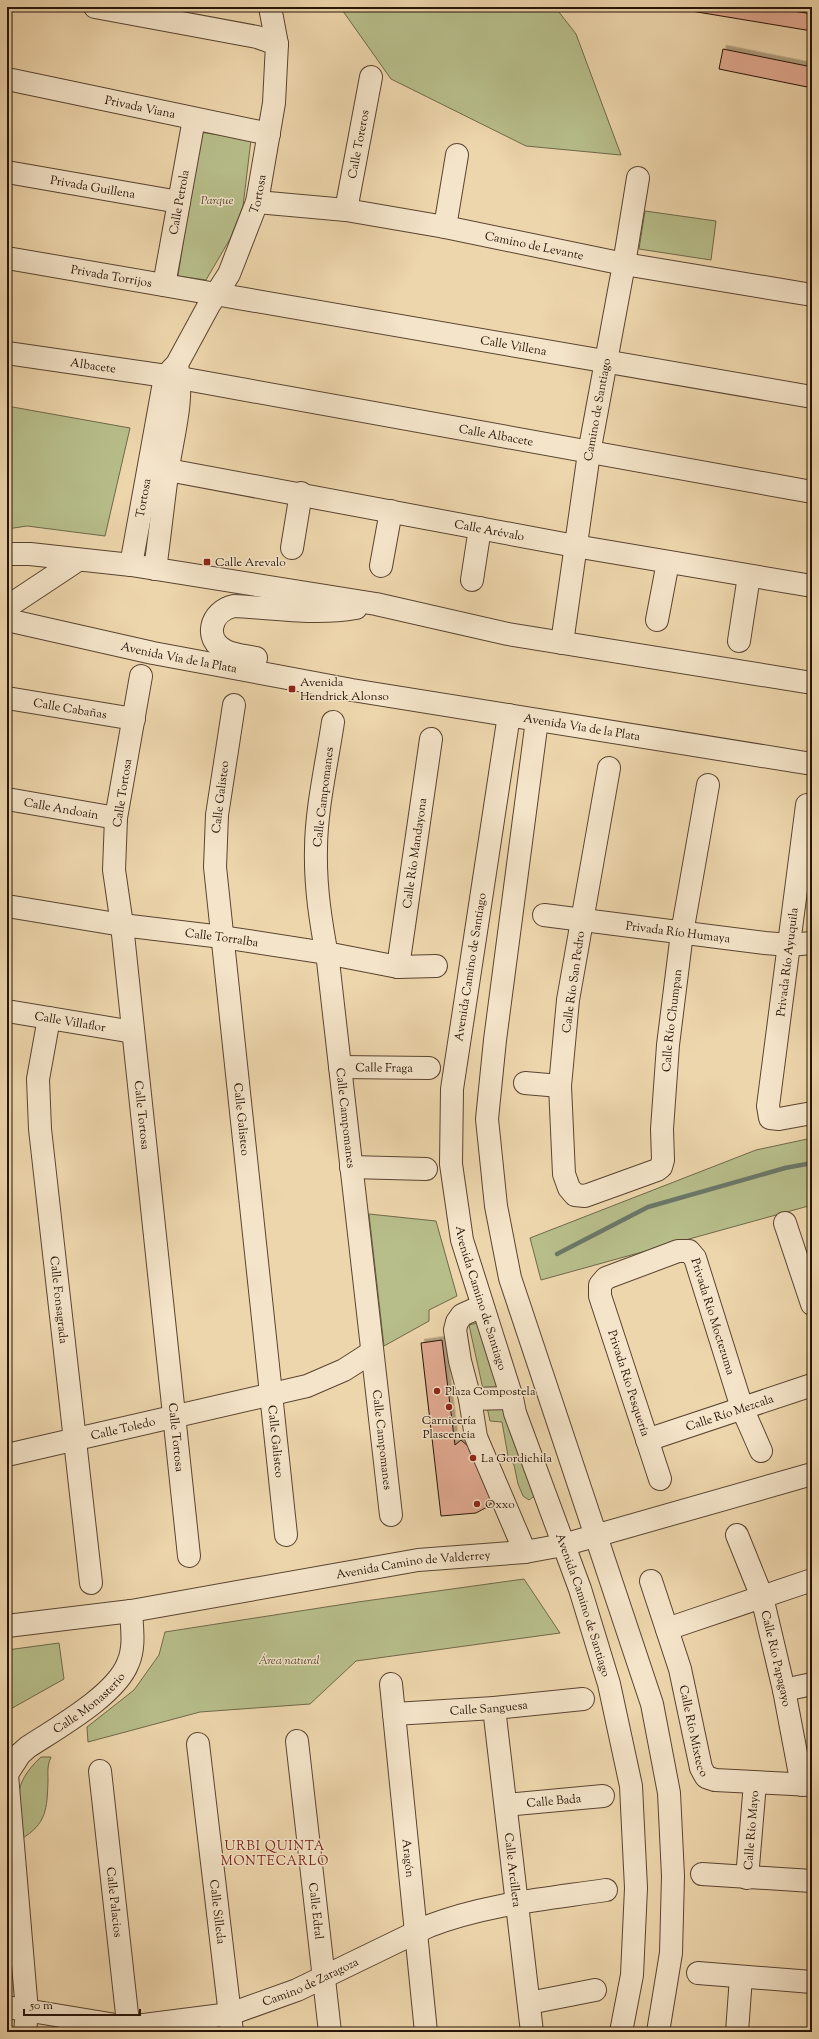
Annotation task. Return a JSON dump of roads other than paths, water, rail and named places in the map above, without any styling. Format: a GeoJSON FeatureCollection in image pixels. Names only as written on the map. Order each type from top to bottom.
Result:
{"type":"FeatureCollection","features":[{"type":"Feature","properties":{"kind":"street"},"geometry":{"type":"LineString","coordinates":[[95,7],[257,37],[277,44]]}},
{"type":"Feature","properties":{"kind":"street","name":"Tortosa"},"geometry":{"type":"LineString","coordinates":[[131,565],[174,373],[228,274],[257,202],[274,103],[277,44],[270,7]]}},
{"type":"Feature","properties":{"kind":"street","name":"Calle Toreros"},"geometry":{"type":"LineString","coordinates":[[346,210],[371,77]]}},
{"type":"Feature","properties":{"kind":"street","name":"Privada Viana"},"geometry":{"type":"LineString","coordinates":[[12,80],[269,134]]}},
{"type":"Feature","properties":{"kind":"street","name":"Calle Petrola"},"geometry":{"type":"LineString","coordinates":[[164,285],[194,119]]}},
{"type":"Feature","properties":{"kind":"street"},"geometry":{"type":"LineString","coordinates":[[444,227],[457,155]]}},
{"type":"Feature","properties":{"kind":"street","name":"Privada Guillena"},"geometry":{"type":"LineString","coordinates":[[7,172],[178,202]]}},
{"type":"Feature","properties":{"kind":"street","name":"Camino de Santiago"},"geometry":{"type":"LineString","coordinates":[[562,643],[589,453],[624,264],[638,178]]}},
{"type":"Feature","properties":{"kind":"street","name":"Camino de Levante"},"geometry":{"type":"LineString","coordinates":[[257,202],[346,210],[444,227],[624,264],[812,295]]}},
{"type":"Feature","properties":{"kind":"street","name":"Privada Torrijos"},"geometry":{"type":"LineString","coordinates":[[7,258],[216,294]]}},
{"type":"Feature","properties":{"kind":"street","name":"Calle Villena"},"geometry":{"type":"LineString","coordinates":[[216,294],[812,397]]}},
{"type":"Feature","properties":{"kind":"street","name":"Albacete"},"geometry":{"type":"LineString","coordinates":[[7,353],[174,373]]}},
{"type":"Feature","properties":{"kind":"street","name":"Tortosa"},"geometry":{"type":"LineString","coordinates":[[156,569],[168,470],[180,399],[174,373]]}},
{"type":"Feature","properties":{"kind":"street","name":"Calle Albacete"},"geometry":{"type":"LineString","coordinates":[[174,373],[589,453],[812,492]]}},
{"type":"Feature","properties":{"kind":"street","name":"Calle Arévalo"},"geometry":{"type":"LineString","coordinates":[[168,470],[301,493],[575,546],[812,586]]}},
{"type":"Feature","properties":{"kind":"street"},"geometry":{"type":"LineString","coordinates":[[292,548],[301,493]]}},
{"type":"Feature","properties":{"kind":"street"},"geometry":{"type":"LineString","coordinates":[[382,566],[391,511]]}},
{"type":"Feature","properties":{"kind":"street"},"geometry":{"type":"LineString","coordinates":[[472,580],[480,528]]}},
{"type":"Feature","properties":{"kind":"street","name":"Avenida Vía de la Plata"},"geometry":{"type":"LineString","coordinates":[[7,554],[30,554],[131,565],[376,604],[508,634],[812,683]]}},
{"type":"Feature","properties":{"kind":"street"},"geometry":{"type":"LineString","coordinates":[[7,607],[78,560]]}},
{"type":"Feature","properties":{"kind":"street"},"geometry":{"type":"LineString","coordinates":[[658,620],[668,562]]}},
{"type":"Feature","properties":{"kind":"street"},"geometry":{"type":"LineString","coordinates":[[739,641],[749,576]]}},
{"type":"Feature","properties":{"kind":"street","name":"Avenida Vía de la Plata"},"geometry":{"type":"LineString","coordinates":[[352,690],[300,669],[226,651],[218,644],[214,636],[212,624],[216,615],[224,608],[234,606],[316,612],[336,611],[376,604]]}},
{"type":"Feature","properties":{"kind":"street","name":"Avenida Vía de la Plata"},"geometry":{"type":"LineString","coordinates":[[7,620],[153,653],[352,690],[812,764]]}},
{"type":"Feature","properties":{"kind":"street","name":"Calle Tortosa"},"geometry":{"type":"LineString","coordinates":[[141,676],[116,818],[114,870],[122,925],[189,1556]]}},
{"type":"Feature","properties":{"kind":"street","name":"Calle Cabañas"},"geometry":{"type":"LineString","coordinates":[[7,698],[134,719]]}},
{"type":"Feature","properties":{"kind":"street","name":"Calle Galisteo"},"geometry":{"type":"LineString","coordinates":[[234,705],[216,815],[214,845],[217,894],[286,1535]]}},
{"type":"Feature","properties":{"kind":"street","name":"Avenida Camino de Santiago"},"geometry":{"type":"LineString","coordinates":[[509,715],[452,1089],[452,1164],[461,1232],[482,1306],[512,1398],[515,1413],[580,1589],[609,1684],[631,1786],[636,1888],[632,1975],[621,2032]]}},
{"type":"Feature","properties":{"kind":"street"},"geometry":{"type":"LineString","coordinates":[[537,720],[495,1040],[487,1119],[496,1206],[510,1278],[652,1704],[669,1793],[673,1876],[671,1953],[658,2032]]}},
{"type":"Feature","properties":{"kind":"street","name":"Calle Campomanes"},"geometry":{"type":"LineString","coordinates":[[333,722],[316,847],[319,904],[340,1066],[391,1515]]}},
{"type":"Feature","properties":{"kind":"street","name":"Calle Río Mandayona"},"geometry":{"type":"LineString","coordinates":[[398,967],[431,739]]}},
{"type":"Feature","properties":{"kind":"street","name":"Calle Río San Pedro"},"geometry":{"type":"LineString","coordinates":[[575,1195],[569,1188],[564,1174],[560,1086],[568,1000],[608,768]]}},
{"type":"Feature","properties":{"kind":"street","name":"Calle Río Chumpan"},"geometry":{"type":"LineString","coordinates":[[575,1195],[585,1196],[657,1170],[661,1167],[663,1160],[662,1129],[668,1045],[682,933],[708,785]]}},
{"type":"Feature","properties":{"kind":"street","name":"Calle Andoain"},"geometry":{"type":"LineString","coordinates":[[7,799],[116,818]]}},
{"type":"Feature","properties":{"kind":"street","name":"Privada Río Ayuquila"},"geometry":{"type":"LineString","coordinates":[[807,805],[768,1106],[770,1118],[779,1119],[812,1113]]}},
{"type":"Feature","properties":{"kind":"street","name":"Calle Torralba"},"geometry":{"type":"LineString","coordinates":[[7,906],[122,925],[222,937],[326,953],[398,967],[436,966]]}},
{"type":"Feature","properties":{"kind":"street","name":"Privada Río Humaya"},"geometry":{"type":"LineString","coordinates":[[544,915],[789,945],[812,943]]}},
{"type":"Feature","properties":{"kind":"street","name":"Calle Villaflor"},"geometry":{"type":"LineString","coordinates":[[7,1011],[133,1032]]}},
{"type":"Feature","properties":{"kind":"street","name":"Calle Fonsagrada"},"geometry":{"type":"LineString","coordinates":[[49,1018],[38,1079],[40,1122],[91,1583]]}},
{"type":"Feature","properties":{"kind":"street","name":"Calle Fraga"},"geometry":{"type":"LineString","coordinates":[[340,1066],[429,1068]]}},
{"type":"Feature","properties":{"kind":"street"},"geometry":{"type":"LineString","coordinates":[[525,1083],[560,1086]]}},
{"type":"Feature","properties":{"kind":"street"},"geometry":{"type":"LineString","coordinates":[[351,1167],[426,1169]]}},
{"type":"Feature","properties":{"kind":"street"},"geometry":{"type":"LineString","coordinates":[[784,1223],[812,1304]]}},
{"type":"Feature","properties":{"kind":"street","name":"Privada Río Moctezuma"},"geometry":{"type":"LineString","coordinates":[[600,1285],[606,1278],[678,1251],[689,1251],[695,1258],[742,1408],[761,1451]]}},
{"type":"Feature","properties":{"kind":"street","name":"Privada Río Pesquería"},"geometry":{"type":"LineString","coordinates":[[600,1285],[600,1296],[660,1479]]}},
{"type":"Feature","properties":{"kind":"street"},"geometry":{"type":"LineString","coordinates":[[482,1306],[462,1315],[457,1322],[455,1330],[460,1361],[470,1399],[476,1437],[525,1552]]}},
{"type":"Feature","properties":{"kind":"street","name":"Calle Toledo"},"geometry":{"type":"LineString","coordinates":[[7,1455],[307,1386],[324,1380],[361,1361],[372,1352]]}},
{"type":"Feature","properties":{"kind":"street","name":"Calle Río Mezcala"},"geometry":{"type":"LineString","coordinates":[[647,1440],[812,1385]]}},
{"type":"Feature","properties":{"kind":"street"},"geometry":{"type":"LineString","coordinates":[[470,1399],[512,1398]]}},
{"type":"Feature","properties":{"kind":"street","name":"Avenida Camino de Valderrey"},"geometry":{"type":"LineString","coordinates":[[7,1626],[131,1611],[410,1562],[525,1552],[564,1545],[812,1474]]}},
{"type":"Feature","properties":{"kind":"street","name":"Calle Río Papagayo"},"geometry":{"type":"LineString","coordinates":[[737,1535],[762,1597],[807,1785]]}},
{"type":"Feature","properties":{"kind":"street"},"geometry":{"type":"LineString","coordinates":[[667,1629],[812,1580]]}},
{"type":"Feature","properties":{"kind":"street","name":"Calle Río Mixteco"},"geometry":{"type":"LineString","coordinates":[[651,1581],[680,1669],[701,1768],[706,1777],[715,1780],[807,1785]]}},
{"type":"Feature","properties":{"kind":"street","name":"Calle Monasterio"},"geometry":{"type":"LineString","coordinates":[[20,2018],[7,1775],[16,1760],[28,1747],[84,1709],[118,1681],[129,1662],[132,1646],[131,1611]]}},
{"type":"Feature","properties":{"kind":"street","name":"Aragón"},"geometry":{"type":"LineString","coordinates":[[391,1684],[426,2032]]}},
{"type":"Feature","properties":{"kind":"street"},"geometry":{"type":"LineString","coordinates":[[784,1690],[812,1684]]}},
{"type":"Feature","properties":{"kind":"street","name":"Calle Sanguesa"},"geometry":{"type":"LineString","coordinates":[[394,1714],[494,1708],[583,1699]]}},
{"type":"Feature","properties":{"kind":"street","name":"Calle Arcillera"},"geometry":{"type":"LineString","coordinates":[[494,1708],[532,2032]]}},
{"type":"Feature","properties":{"kind":"street","name":"Calle Edral"},"geometry":{"type":"LineString","coordinates":[[297,1741],[330,2032]]}},
{"type":"Feature","properties":{"kind":"street","name":"Calle Silleda"},"geometry":{"type":"LineString","coordinates":[[198,1744],[231,2023]]}},
{"type":"Feature","properties":{"kind":"street","name":"Calle Palacios"},"geometry":{"type":"LineString","coordinates":[[100,1771],[128,2029]]}},
{"type":"Feature","properties":{"kind":"street","name":"Calle Río Mayo"},"geometry":{"type":"LineString","coordinates":[[747,1878],[755,1783]]}},
{"type":"Feature","properties":{"kind":"street","name":"Calle Bada"},"geometry":{"type":"LineString","coordinates":[[506,1805],[603,1796]]}},
{"type":"Feature","properties":{"kind":"street"},"geometry":{"type":"LineString","coordinates":[[702,1874],[812,1881]]}},
{"type":"Feature","properties":{"kind":"street","name":"Camino de Zaragoza"},"geometry":{"type":"LineString","coordinates":[[20,2018],[128,2029],[231,2023],[324,1977],[450,1918],[499,1905],[606,1890]]}},
{"type":"Feature","properties":{"kind":"street"},"geometry":{"type":"LineString","coordinates":[[7,1904],[20,2018]]}},
{"type":"Feature","properties":{"kind":"street"},"geometry":{"type":"LineString","coordinates":[[698,1973],[812,1982]]}},
{"type":"Feature","properties":{"kind":"street"},"geometry":{"type":"LineString","coordinates":[[737,2032],[741,1977]]}},
{"type":"Feature","properties":{"kind":"street"},"geometry":{"type":"LineString","coordinates":[[529,2003],[595,1990]]}},
{"type":"Feature","properties":{"kind":"waterway"},"geometry":{"type":"LineString","coordinates":[[557,1254],[648,1207],[785,1168],[812,1163]]}},
{"type":"Feature","properties":{"kind":"place","name":"Calle Arevalo"},"geometry":{"type":"Point","coordinates":[207,562]}},
{"type":"Feature","properties":{"kind":"place","name":"Avenida Hendrick Alonso"},"geometry":{"type":"Point","coordinates":[292,689]}},
{"type":"Feature","properties":{"kind":"place","name":"Plaza Compostela"},"geometry":{"type":"Point","coordinates":[437,1391]}},
{"type":"Feature","properties":{"kind":"place","name":"Carnicería Plascencia"},"geometry":{"type":"Point","coordinates":[449,1407]}},
{"type":"Feature","properties":{"kind":"place","name":"La Gordichila"},"geometry":{"type":"Point","coordinates":[473,1458]}},
{"type":"Feature","properties":{"kind":"place","name":"Oxxo"},"geometry":{"type":"Point","coordinates":[477,1504]}},
{"type":"Feature","properties":{"kind":"district","name":"URBI QUINTA MONTECARLO"},"geometry":{"type":"Point","coordinates":[275,1852]}},
{"type":"Feature","properties":{"kind":"park label","name":"Parque"},"geometry":{"type":"Point","coordinates":[217,200]}},
{"type":"Feature","properties":{"kind":"park label","name":"Área natural"},"geometry":{"type":"Point","coordinates":[289,1660]}}]}
